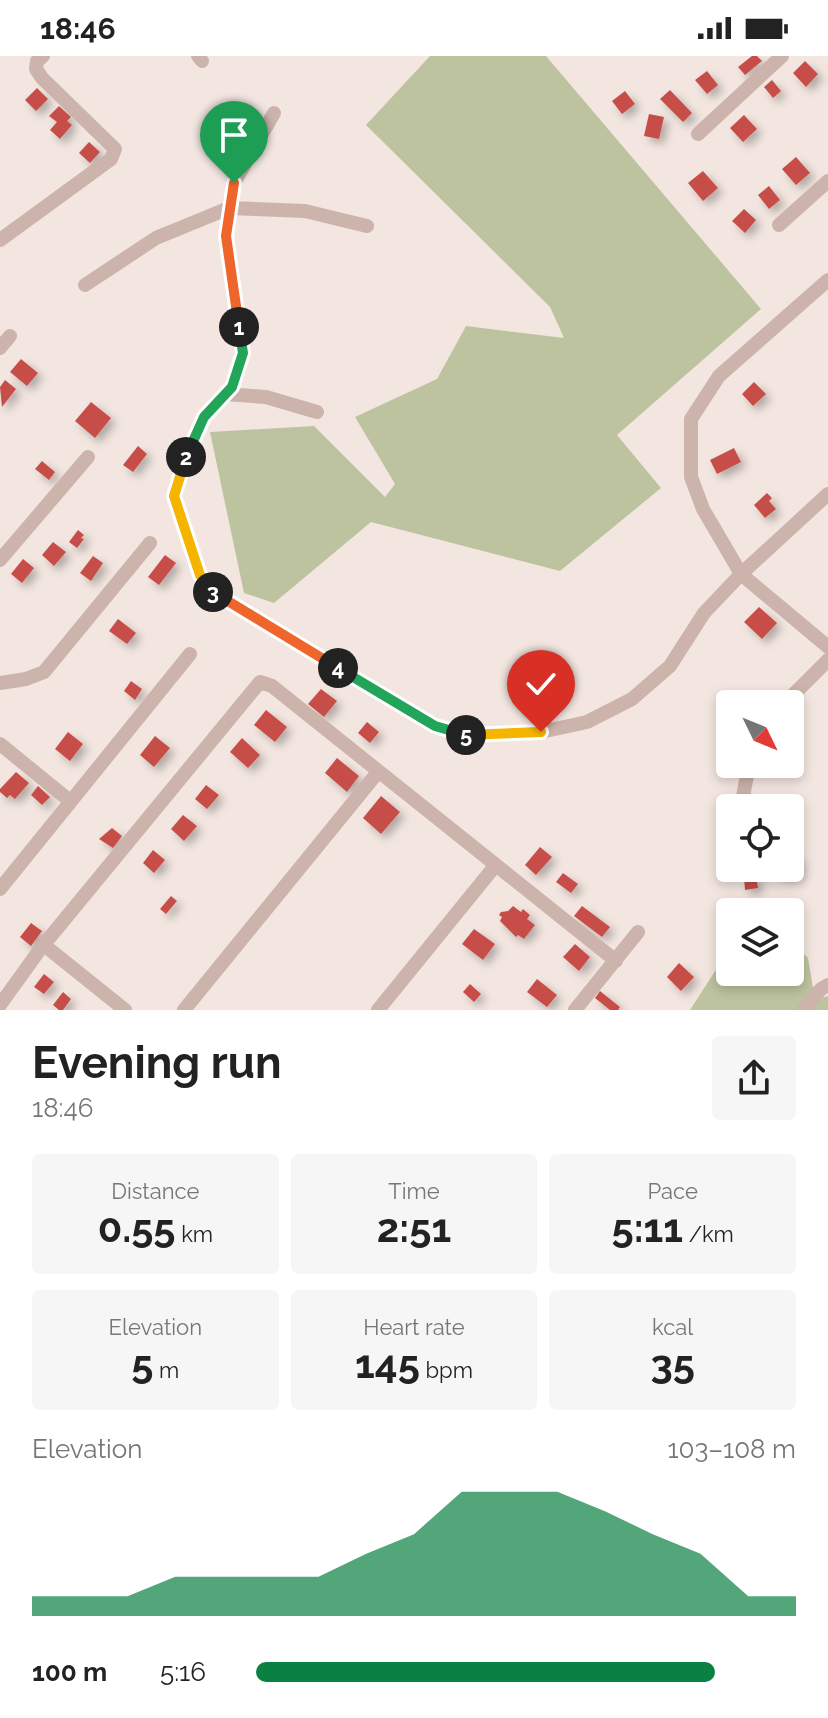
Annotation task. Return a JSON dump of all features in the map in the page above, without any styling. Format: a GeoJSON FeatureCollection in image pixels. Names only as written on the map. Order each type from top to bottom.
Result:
{"type":"FeatureCollection","features":[{"type":"Feature","properties":{"kind":"street"},"geometry":{"type":"LineString","coordinates":[[0,240],[111,159],[115,149],[42,78],[36,69],[37,61],[43,56]]}},
{"type":"Feature","properties":{"kind":"street"},"geometry":{"type":"LineString","coordinates":[[698,134],[782,56]]}},
{"type":"Feature","properties":{"kind":"street"},"geometry":{"type":"LineString","coordinates":[[274,113],[234,183],[229,208],[226,236],[243,353],[232,387],[204,417],[183,463],[174,496],[200,575],[210,590],[435,726],[462,735],[541,732],[587,722],[632,699],[670,666],[704,613],[741,574],[828,494]]}},
{"type":"Feature","properties":{"kind":"street"},"geometry":{"type":"LineString","coordinates":[[779,225],[828,181]]}},
{"type":"Feature","properties":{"kind":"street"},"geometry":{"type":"LineString","coordinates":[[85,285],[156,238],[229,208],[305,211],[367,226]]}},
{"type":"Feature","properties":{"kind":"street"},"geometry":{"type":"LineString","coordinates":[[828,280],[719,376],[691,419],[691,477],[703,509],[741,574],[828,647]]}},
{"type":"Feature","properties":{"kind":"street"},"geometry":{"type":"LineString","coordinates":[[0,348],[10,336]]}},
{"type":"Feature","properties":{"kind":"street"},"geometry":{"type":"LineString","coordinates":[[225,394],[266,397],[317,412]]}},
{"type":"Feature","properties":{"kind":"street"},"geometry":{"type":"LineString","coordinates":[[0,560],[88,457]]}},
{"type":"Feature","properties":{"kind":"street"},"geometry":{"type":"LineString","coordinates":[[0,683],[26,679],[44,672],[150,543]]}},
{"type":"Feature","properties":{"kind":"street"},"geometry":{"type":"LineString","coordinates":[[0,889],[190,654]]}},
{"type":"Feature","properties":{"kind":"street"},"geometry":{"type":"LineString","coordinates":[[798,690],[828,660]]}},
{"type":"Feature","properties":{"kind":"street"},"geometry":{"type":"LineString","coordinates":[[0,1005],[44,945],[260,682],[272,686],[616,961]]}},
{"type":"Feature","properties":{"kind":"street"},"geometry":{"type":"LineString","coordinates":[[0,744],[70,801]]}},
{"type":"Feature","properties":{"kind":"street"},"geometry":{"type":"LineString","coordinates":[[184,1010],[378,772]]}},
{"type":"Feature","properties":{"kind":"street"},"geometry":{"type":"LineString","coordinates":[[378,1010],[495,866]]}},
{"type":"Feature","properties":{"kind":"street"},"geometry":{"type":"LineString","coordinates":[[575,1010],[638,932]]}},
{"type":"Feature","properties":{"kind":"street"},"geometry":{"type":"LineString","coordinates":[[44,945],[125,1010]]}},
{"type":"Feature","properties":{"kind":"street"},"geometry":{"type":"LineString","coordinates":[[803,1010],[828,985]]}},
{"type":"Feature","properties":{"kind":"green space"},"geometry":{"type":"Polygon","coordinates":[[[430,56],[546,56],[761,309],[617,435],[661,488],[560,571],[371,522],[274,603],[244,593],[210,432],[314,426],[385,497],[395,484],[355,417],[437,379],[466,326],[564,338],[550,307],[366,125],[430,56]]]}},
{"type":"Feature","properties":{"kind":"green space"},"geometry":{"type":"Polygon","coordinates":[[[804,954],[808,958],[815,1000],[828,996],[828,1010],[690,1010],[716,970],[716,986],[804,986],[804,954]]]}},
{"type":"Feature","properties":{"kind":"building"},"geometry":{"type":"Polygon","coordinates":[[[752,56],[762,61],[745,75],[738,67],[752,56]]]}},
{"type":"Feature","properties":{"kind":"building"},"geometry":{"type":"Polygon","coordinates":[[[805,61],[818,74],[806,87],[793,73],[805,61]]]}},
{"type":"Feature","properties":{"kind":"building"},"geometry":{"type":"Polygon","coordinates":[[[707,71],[718,85],[707,94],[695,80],[707,71]]]}},
{"type":"Feature","properties":{"kind":"building"},"geometry":{"type":"Polygon","coordinates":[[[772,80],[781,91],[773,98],[764,87],[772,80]]]}},
{"type":"Feature","properties":{"kind":"building"},"geometry":{"type":"Polygon","coordinates":[[[37,88],[48,99],[36,111],[25,100],[37,88]]]}},
{"type":"Feature","properties":{"kind":"building"},"geometry":{"type":"Polygon","coordinates":[[[670,90],[692,113],[683,122],[660,99],[670,90]]]}},
{"type":"Feature","properties":{"kind":"building"},"geometry":{"type":"Polygon","coordinates":[[[625,91],[635,104],[622,114],[612,101],[625,91]]]}},
{"type":"Feature","properties":{"kind":"building"},"geometry":{"type":"Polygon","coordinates":[[[59,106],[71,117],[67,121],[72,125],[60,139],[50,130],[57,122],[49,116],[59,106]]]}},
{"type":"Feature","properties":{"kind":"building"},"geometry":{"type":"Polygon","coordinates":[[[649,114],[664,117],[659,139],[644,136],[649,114]]]}},
{"type":"Feature","properties":{"kind":"building"},"geometry":{"type":"Polygon","coordinates":[[[744,115],[757,129],[743,142],[730,128],[744,115]]]}},
{"type":"Feature","properties":{"kind":"building"},"geometry":{"type":"Polygon","coordinates":[[[89,142],[100,152],[90,163],[79,153],[89,142]]]}},
{"type":"Feature","properties":{"kind":"building"},"geometry":{"type":"Polygon","coordinates":[[[796,157],[810,173],[796,185],[782,169],[796,157]]]}},
{"type":"Feature","properties":{"kind":"building"},"geometry":{"type":"Polygon","coordinates":[[[703,171],[718,188],[703,201],[688,183],[703,171]]]}},
{"type":"Feature","properties":{"kind":"building"},"geometry":{"type":"Polygon","coordinates":[[[769,186],[780,200],[769,209],[758,195],[769,186]]]}},
{"type":"Feature","properties":{"kind":"building"},"geometry":{"type":"Polygon","coordinates":[[[744,209],[756,220],[745,233],[732,221],[744,209]]]}},
{"type":"Feature","properties":{"kind":"building"},"geometry":{"type":"Polygon","coordinates":[[[21,359],[38,373],[27,386],[10,372],[21,359]]]}},
{"type":"Feature","properties":{"kind":"building"},"geometry":{"type":"Polygon","coordinates":[[[5,380],[16,389],[2,407],[0,387],[5,380]]]}},
{"type":"Feature","properties":{"kind":"building"},"geometry":{"type":"Polygon","coordinates":[[[754,382],[766,394],[753,406],[742,394],[754,382]]]}},
{"type":"Feature","properties":{"kind":"building"},"geometry":{"type":"Polygon","coordinates":[[[91,402],[111,418],[95,438],[75,421],[91,402]]]}},
{"type":"Feature","properties":{"kind":"building"},"geometry":{"type":"Polygon","coordinates":[[[138,446],[147,454],[133,472],[123,465],[138,446]]]}},
{"type":"Feature","properties":{"kind":"building"},"geometry":{"type":"Polygon","coordinates":[[[734,448],[741,462],[717,474],[710,460],[734,448]]]}},
{"type":"Feature","properties":{"kind":"building"},"geometry":{"type":"Polygon","coordinates":[[[42,461],[55,472],[49,480],[35,469],[42,461]]]}},
{"type":"Feature","properties":{"kind":"building"},"geometry":{"type":"Polygon","coordinates":[[[767,493],[776,509],[765,518],[754,505],[767,493]]]}},
{"type":"Feature","properties":{"kind":"building"},"geometry":{"type":"Polygon","coordinates":[[[78,530],[84,539],[77,548],[69,542],[78,530]]]}},
{"type":"Feature","properties":{"kind":"building"},"geometry":{"type":"Polygon","coordinates":[[[53,542],[66,552],[54,566],[42,555],[53,542]]]}},
{"type":"Feature","properties":{"kind":"building"},"geometry":{"type":"Polygon","coordinates":[[[165,555],[176,563],[159,585],[148,577],[165,555]]]}},
{"type":"Feature","properties":{"kind":"building"},"geometry":{"type":"Polygon","coordinates":[[[93,556],[103,563],[91,581],[80,573],[93,556]]]}},
{"type":"Feature","properties":{"kind":"building"},"geometry":{"type":"Polygon","coordinates":[[[23,559],[34,568],[22,583],[11,574],[23,559]]]}},
{"type":"Feature","properties":{"kind":"building"},"geometry":{"type":"Polygon","coordinates":[[[759,607],[777,623],[762,639],[744,622],[759,607]]]}},
{"type":"Feature","properties":{"kind":"building"},"geometry":{"type":"Polygon","coordinates":[[[118,619],[136,633],[127,644],[109,631],[118,619]]]}},
{"type":"Feature","properties":{"kind":"building"},"geometry":{"type":"Polygon","coordinates":[[[131,681],[142,689],[135,700],[124,691],[131,681]]]}},
{"type":"Feature","properties":{"kind":"building"},"geometry":{"type":"Polygon","coordinates":[[[321,689],[337,701],[324,717],[308,704],[321,689]]]}},
{"type":"Feature","properties":{"kind":"building"},"geometry":{"type":"Polygon","coordinates":[[[266,710],[287,727],[275,742],[254,725],[266,710]]]}},
{"type":"Feature","properties":{"kind":"building"},"geometry":{"type":"Polygon","coordinates":[[[367,722],[379,732],[370,743],[358,733],[367,722]]]}},
{"type":"Feature","properties":{"kind":"building"},"geometry":{"type":"Polygon","coordinates":[[[68,732],[83,744],[70,761],[55,749],[68,732]]]}},
{"type":"Feature","properties":{"kind":"building"},"geometry":{"type":"Polygon","coordinates":[[[155,736],[170,748],[154,767],[140,755],[155,736]]]}},
{"type":"Feature","properties":{"kind":"building"},"geometry":{"type":"Polygon","coordinates":[[[242,738],[260,755],[248,768],[230,752],[242,738]]]}},
{"type":"Feature","properties":{"kind":"building"},"geometry":{"type":"Polygon","coordinates":[[[337,758],[359,776],[347,792],[325,773],[337,758]]]}},
{"type":"Feature","properties":{"kind":"building"},"geometry":{"type":"Polygon","coordinates":[[[16,772],[29,783],[15,799],[10,795],[7,798],[0,789],[16,772]]]}},
{"type":"Feature","properties":{"kind":"building"},"geometry":{"type":"Polygon","coordinates":[[[206,785],[219,795],[207,809],[195,799],[206,785]]]}},
{"type":"Feature","properties":{"kind":"building"},"geometry":{"type":"Polygon","coordinates":[[[38,786],[50,797],[42,805],[31,795],[38,786]]]}},
{"type":"Feature","properties":{"kind":"building"},"geometry":{"type":"Polygon","coordinates":[[[381,796],[400,812],[381,834],[363,818],[381,796]]]}},
{"type":"Feature","properties":{"kind":"building"},"geometry":{"type":"Polygon","coordinates":[[[183,815],[197,826],[184,841],[171,829],[183,815]]]}},
{"type":"Feature","properties":{"kind":"building"},"geometry":{"type":"Polygon","coordinates":[[[112,828],[122,836],[113,848],[99,839],[112,828]]]}},
{"type":"Feature","properties":{"kind":"building"},"geometry":{"type":"Polygon","coordinates":[[[540,847],[552,857],[536,875],[525,865],[540,847]]]}},
{"type":"Feature","properties":{"kind":"building"},"geometry":{"type":"Polygon","coordinates":[[[153,850],[165,860],[154,873],[143,863],[153,850]]]}},
{"type":"Feature","properties":{"kind":"building"},"geometry":{"type":"Polygon","coordinates":[[[563,873],[578,884],[571,893],[556,882],[563,873]]]}},
{"type":"Feature","properties":{"kind":"building"},"geometry":{"type":"Polygon","coordinates":[[[744,882],[757,882],[758,888],[745,890],[744,882]]]}},
{"type":"Feature","properties":{"kind":"building"},"geometry":{"type":"Polygon","coordinates":[[[171,896],[177,901],[166,914],[160,909],[171,896]]]}},
{"type":"Feature","properties":{"kind":"building"},"geometry":{"type":"Polygon","coordinates":[[[513,906],[530,915],[527,919],[535,925],[524,939],[518,935],[516,937],[500,921],[501,912],[513,906]]]}},
{"type":"Feature","properties":{"kind":"building"},"geometry":{"type":"Polygon","coordinates":[[[582,906],[610,927],[602,937],[574,916],[582,906]]]}},
{"type":"Feature","properties":{"kind":"building"},"geometry":{"type":"Polygon","coordinates":[[[31,923],[42,931],[31,946],[20,937],[31,923]]]}},
{"type":"Feature","properties":{"kind":"building"},"geometry":{"type":"Polygon","coordinates":[[[474,929],[495,944],[483,960],[462,944],[474,929]]]}},
{"type":"Feature","properties":{"kind":"building"},"geometry":{"type":"Polygon","coordinates":[[[575,944],[590,957],[579,971],[563,957],[575,944]]]}},
{"type":"Feature","properties":{"kind":"building"},"geometry":{"type":"Polygon","coordinates":[[[679,963],[694,977],[681,991],[667,977],[679,963]]]}},
{"type":"Feature","properties":{"kind":"building"},"geometry":{"type":"Polygon","coordinates":[[[44,974],[54,982],[44,994],[34,987],[44,974]]]}},
{"type":"Feature","properties":{"kind":"building"},"geometry":{"type":"Polygon","coordinates":[[[537,979],[557,995],[547,1007],[527,992],[537,979]]]}},
{"type":"Feature","properties":{"kind":"building"},"geometry":{"type":"Polygon","coordinates":[[[470,984],[481,994],[474,1002],[463,992],[470,984]]]}},
{"type":"Feature","properties":{"kind":"building"},"geometry":{"type":"Polygon","coordinates":[[[600,991],[620,1007],[618,1010],[610,1010],[595,998],[600,991]]]}},
{"type":"Feature","properties":{"kind":"building"},"geometry":{"type":"Polygon","coordinates":[[[63,992],[71,999],[63,1010],[59,1010],[53,1005],[63,992]]]}},
{"type":"Feature","properties":{"kind":"route"},"geometry":{"type":"LineString","coordinates":[[234,183],[226,236],[243,353],[232,387],[204,417],[183,463],[174,496],[200,575],[210,590],[435,726],[462,735],[541,732]]}}]}
